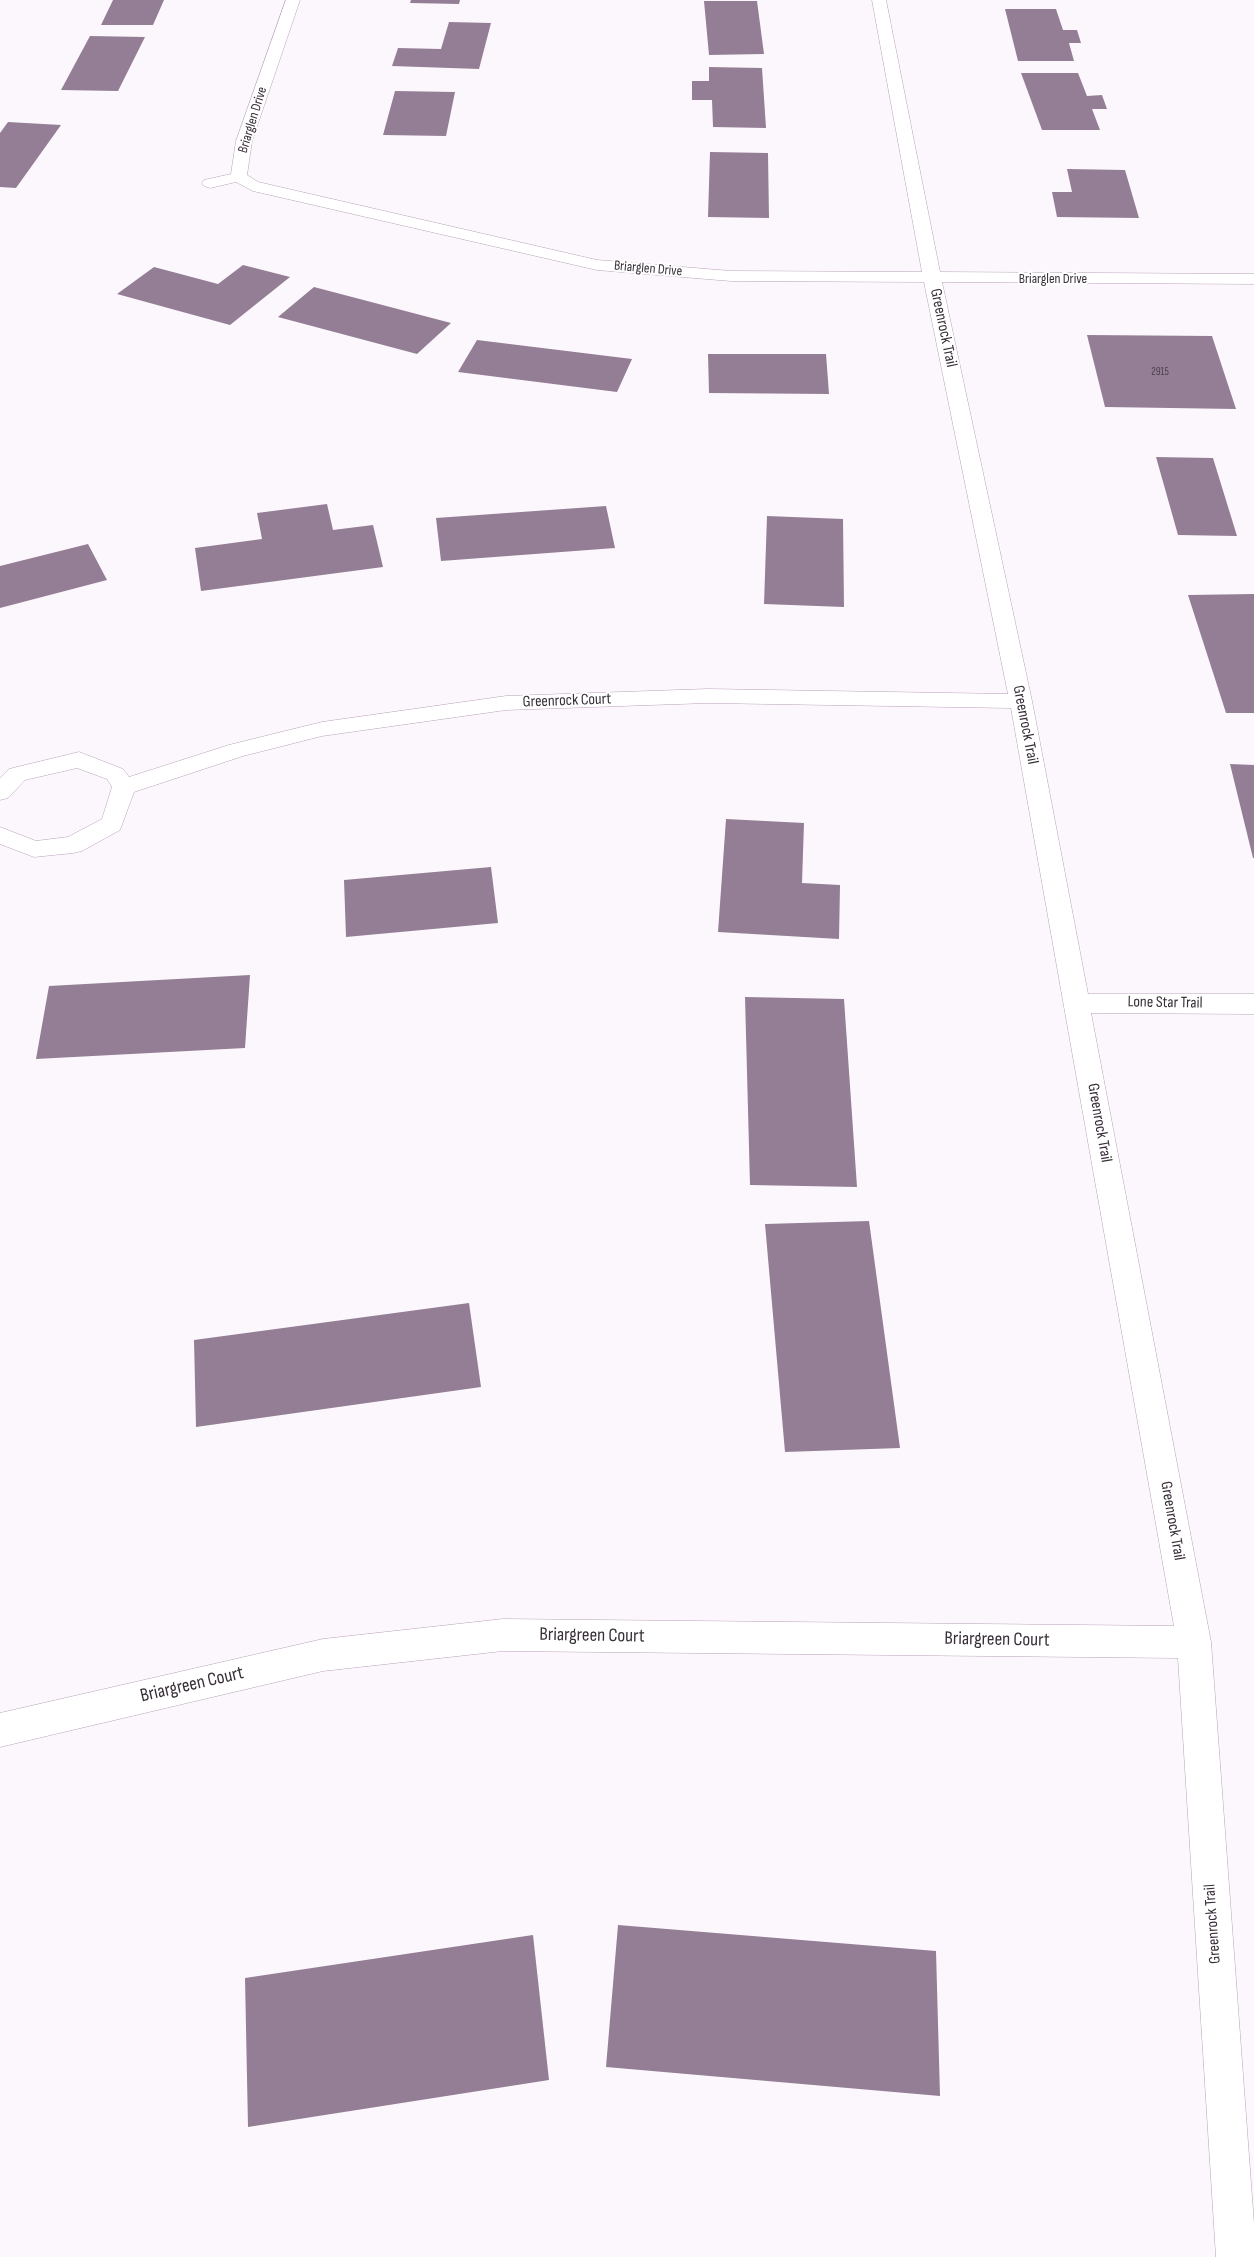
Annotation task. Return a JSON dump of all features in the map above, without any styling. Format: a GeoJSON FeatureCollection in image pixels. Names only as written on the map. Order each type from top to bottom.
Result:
{"type":"FeatureCollection","features":[{"type":"Feature","properties":{"kind":"street","name":"Briarglen Drive"},"geometry":{"type":"LineString","coordinates":[[293,0],[244,141],[240,177],[253,186],[281,194],[598,265],[731,276],[1254,279]]}},
{"type":"Feature","properties":{"kind":"street","name":"Greenrock Trail"},"geometry":{"type":"LineString","coordinates":[[879,0],[932,278],[1022,701],[1194,1642],[1236,2257]]}},
{"type":"Feature","properties":{"kind":"street"},"geometry":{"type":"LineString","coordinates":[[210,183],[240,177]]}},
{"type":"Feature","properties":{"kind":"street","name":"Greenrock Court"},"geometry":{"type":"LineString","coordinates":[[124,787],[238,750],[322,729],[506,703],[708,696],[1022,701]]}},
{"type":"Feature","properties":{"kind":"street"},"geometry":{"type":"LineString","coordinates":[[0,792],[17,774],[78,760],[115,774],[124,787],[112,824],[73,845],[34,849],[0,835]]}},
{"type":"Feature","properties":{"kind":"street","name":"Lone Star Trail"},"geometry":{"type":"LineString","coordinates":[[1077,1003],[1254,1004]]}},
{"type":"Feature","properties":{"kind":"street","name":"Briargreen Court"},"geometry":{"type":"LineString","coordinates":[[0,1730],[323,1655],[503,1635],[1194,1642]]}},
{"type":"Feature","properties":{"kind":"building"},"geometry":{"type":"Polygon","coordinates":[[[113,0],[164,0],[153,25],[101,25],[113,0]]]}},
{"type":"Feature","properties":{"kind":"building"},"geometry":{"type":"Polygon","coordinates":[[[411,0],[460,0],[459,4],[410,3],[411,0]]]}},
{"type":"Feature","properties":{"kind":"building"},"geometry":{"type":"Polygon","coordinates":[[[704,1],[757,1],[764,54],[709,55],[704,1]]]}},
{"type":"Feature","properties":{"kind":"building"},"geometry":{"type":"Polygon","coordinates":[[[1005,9],[1056,9],[1063,30],[1077,30],[1081,43],[1069,43],[1074,61],[1018,61],[1005,9]]]}},
{"type":"Feature","properties":{"kind":"building"},"geometry":{"type":"Polygon","coordinates":[[[449,22],[491,23],[479,69],[392,66],[398,48],[441,49],[449,22]]]}},
{"type":"Feature","properties":{"kind":"building"},"geometry":{"type":"Polygon","coordinates":[[[90,36],[145,37],[118,91],[61,90],[90,36]]]}},
{"type":"Feature","properties":{"kind":"building"},"geometry":{"type":"Polygon","coordinates":[[[709,67],[762,68],[766,128],[713,127],[712,100],[692,100],[692,81],[709,81],[709,67]]]}},
{"type":"Feature","properties":{"kind":"building"},"geometry":{"type":"Polygon","coordinates":[[[1021,73],[1078,73],[1087,96],[1102,95],[1107,109],[1092,109],[1100,130],[1042,130],[1021,73]]]}},
{"type":"Feature","properties":{"kind":"building"},"geometry":{"type":"Polygon","coordinates":[[[395,91],[455,92],[446,136],[383,135],[395,91]]]}},
{"type":"Feature","properties":{"kind":"building"},"geometry":{"type":"Polygon","coordinates":[[[8,122],[61,125],[16,188],[0,187],[0,133],[8,122]]]}},
{"type":"Feature","properties":{"kind":"building"},"geometry":{"type":"Polygon","coordinates":[[[710,152],[768,153],[769,218],[708,217],[710,152]]]}},
{"type":"Feature","properties":{"kind":"building"},"geometry":{"type":"Polygon","coordinates":[[[1067,169],[1125,170],[1139,218],[1057,217],[1052,192],[1072,192],[1067,169]]]}},
{"type":"Feature","properties":{"kind":"building"},"geometry":{"type":"Polygon","coordinates":[[[243,265],[290,277],[230,325],[117,294],[154,267],[218,284],[243,265]]]}},
{"type":"Feature","properties":{"kind":"building"},"geometry":{"type":"Polygon","coordinates":[[[314,287],[451,323],[417,354],[278,317],[314,287]]]}},
{"type":"Feature","properties":{"kind":"building"},"geometry":{"type":"Polygon","coordinates":[[[1087,335],[1212,336],[1236,409],[1105,407],[1087,335]]]}},
{"type":"Feature","properties":{"kind":"building"},"geometry":{"type":"Polygon","coordinates":[[[477,340],[632,359],[617,392],[458,372],[477,340]]]}},
{"type":"Feature","properties":{"kind":"building"},"geometry":{"type":"Polygon","coordinates":[[[708,354],[826,354],[829,394],[709,393],[708,354]]]}},
{"type":"Feature","properties":{"kind":"building"},"geometry":{"type":"Polygon","coordinates":[[[1156,457],[1213,458],[1237,536],[1178,535],[1156,457]]]}},
{"type":"Feature","properties":{"kind":"building"},"geometry":{"type":"Polygon","coordinates":[[[327,504],[333,530],[373,525],[383,567],[201,591],[195,548],[262,539],[257,513],[327,504]]]}},
{"type":"Feature","properties":{"kind":"building"},"geometry":{"type":"Polygon","coordinates":[[[606,506],[615,548],[441,561],[436,518],[606,506]]]}},
{"type":"Feature","properties":{"kind":"building"},"geometry":{"type":"Polygon","coordinates":[[[767,516],[843,519],[844,607],[764,604],[767,516]]]}},
{"type":"Feature","properties":{"kind":"building"},"geometry":{"type":"Polygon","coordinates":[[[88,544],[107,580],[0,608],[0,566],[88,544]]]}},
{"type":"Feature","properties":{"kind":"building"},"geometry":{"type":"Polygon","coordinates":[[[1254,594],[1254,713],[1226,713],[1188,595],[1254,594]]]}},
{"type":"Feature","properties":{"kind":"building"},"geometry":{"type":"Polygon","coordinates":[[[1230,764],[1254,765],[1254,858],[1253,858],[1230,764]]]}},
{"type":"Feature","properties":{"kind":"building"},"geometry":{"type":"Polygon","coordinates":[[[726,819],[804,823],[802,883],[840,885],[839,939],[718,932],[726,819]]]}},
{"type":"Feature","properties":{"kind":"building"},"geometry":{"type":"Polygon","coordinates":[[[491,867],[498,923],[346,937],[344,880],[491,867]]]}},
{"type":"Feature","properties":{"kind":"building"},"geometry":{"type":"Polygon","coordinates":[[[250,975],[245,1048],[36,1059],[49,986],[250,975]]]}},
{"type":"Feature","properties":{"kind":"building"},"geometry":{"type":"Polygon","coordinates":[[[745,997],[844,999],[857,1187],[750,1185],[745,997]]]}},
{"type":"Feature","properties":{"kind":"building"},"geometry":{"type":"Polygon","coordinates":[[[869,1221],[900,1448],[785,1452],[765,1224],[869,1221]]]}},
{"type":"Feature","properties":{"kind":"building"},"geometry":{"type":"Polygon","coordinates":[[[469,1303],[481,1387],[196,1427],[194,1340],[469,1303]]]}},
{"type":"Feature","properties":{"kind":"building"},"geometry":{"type":"Polygon","coordinates":[[[618,1925],[936,1951],[940,2096],[606,2067],[618,1925]]]}},
{"type":"Feature","properties":{"kind":"building"},"geometry":{"type":"Polygon","coordinates":[[[533,1935],[549,2080],[248,2127],[245,1978],[533,1935]]]}}]}
